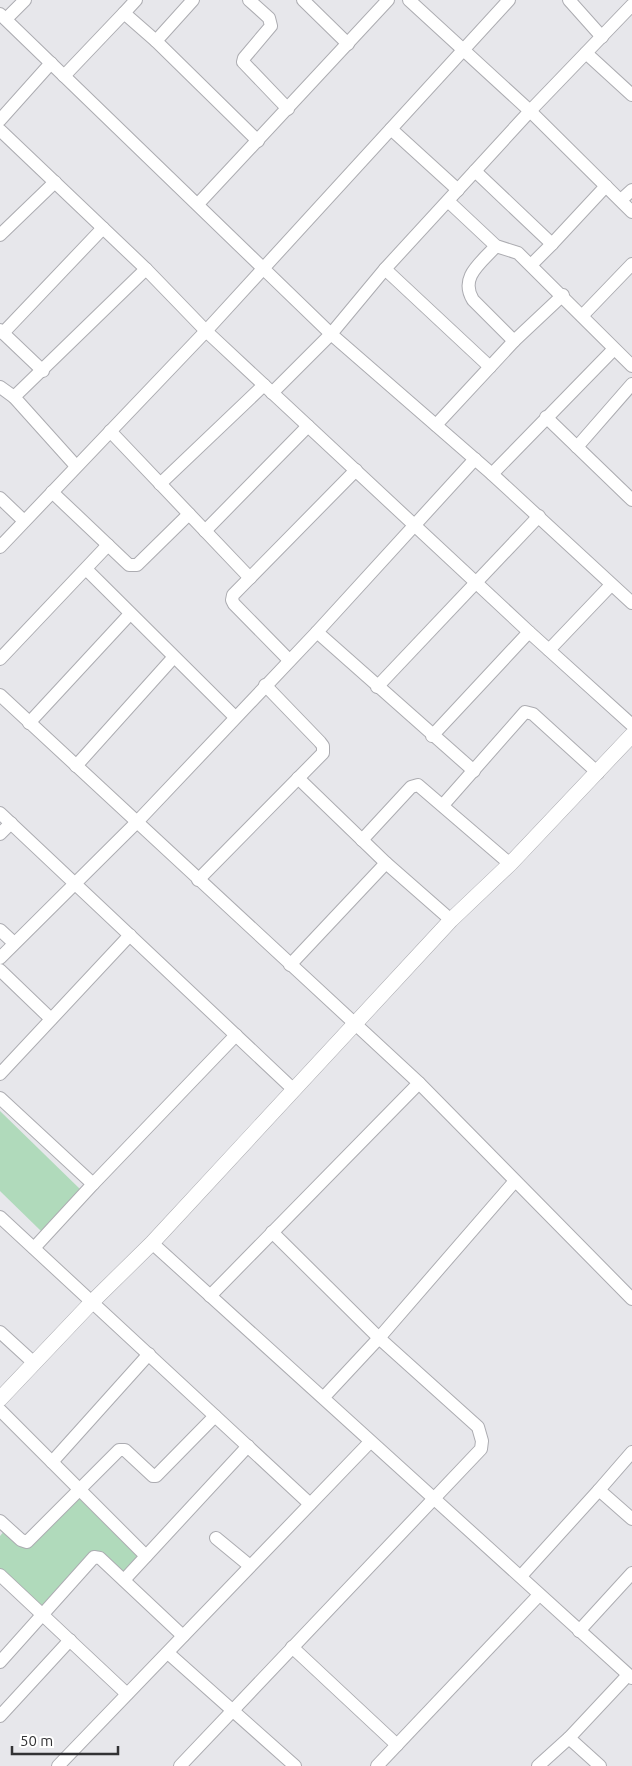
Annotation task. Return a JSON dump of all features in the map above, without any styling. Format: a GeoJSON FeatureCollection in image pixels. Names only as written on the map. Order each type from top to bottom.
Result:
{"type":"FeatureCollection","features":[{"type":"Feature","properties":{"kind":"street"},"geometry":{"type":"LineString","coordinates":[[25,0],[3,16],[331,334],[492,474],[612,585],[630,596]]}},
{"type":"Feature","properties":{"kind":"street"},"geometry":{"type":"LineString","coordinates":[[64,76],[136,0]]}},
{"type":"Feature","properties":{"kind":"street"},"geometry":{"type":"LineString","coordinates":[[156,41],[192,0]]}},
{"type":"Feature","properties":{"kind":"street"},"geometry":{"type":"LineString","coordinates":[[250,0],[269,18],[271,26],[244,58],[243,62],[288,109]]}},
{"type":"Feature","properties":{"kind":"street"},"geometry":{"type":"LineString","coordinates":[[303,0],[348,44]]}},
{"type":"Feature","properties":{"kind":"street"},"geometry":{"type":"LineString","coordinates":[[198,204],[388,0]]}},
{"type":"Feature","properties":{"kind":"street"},"geometry":{"type":"LineString","coordinates":[[409,0],[530,111],[632,212]]}},
{"type":"Feature","properties":{"kind":"street"},"geometry":{"type":"LineString","coordinates":[[0,548],[206,331],[509,0]]}},
{"type":"Feature","properties":{"kind":"street"},"geometry":{"type":"LineString","coordinates":[[569,0],[602,37]]}},
{"type":"Feature","properties":{"kind":"street"},"geometry":{"type":"LineString","coordinates":[[160,484],[331,334],[385,269],[530,111],[632,4]]}},
{"type":"Feature","properties":{"kind":"street"},"geometry":{"type":"LineString","coordinates":[[124,13],[156,41],[258,141]]}},
{"type":"Feature","properties":{"kind":"street"},"geometry":{"type":"LineString","coordinates":[[586,53],[632,95]]}},
{"type":"Feature","properties":{"kind":"street"},"geometry":{"type":"LineString","coordinates":[[0,120],[51,63]]}},
{"type":"Feature","properties":{"kind":"street"},"geometry":{"type":"LineString","coordinates":[[391,129],[458,190]]}},
{"type":"Feature","properties":{"kind":"street"},"geometry":{"type":"LineString","coordinates":[[0,130],[146,269],[206,331],[414,526],[477,581],[529,632],[632,725]]}},
{"type":"Feature","properties":{"kind":"street"},"geometry":{"type":"LineString","coordinates":[[475,171],[552,244]]}},
{"type":"Feature","properties":{"kind":"street"},"geometry":{"type":"LineString","coordinates":[[0,235],[55,182]]}},
{"type":"Feature","properties":{"kind":"street"},"geometry":{"type":"LineString","coordinates":[[531,265],[606,186]]}},
{"type":"Feature","properties":{"kind":"street"},"geometry":{"type":"LineString","coordinates":[[621,200],[632,190]]}},
{"type":"Feature","properties":{"kind":"street"},"geometry":{"type":"LineString","coordinates":[[448,201],[496,246],[515,251],[531,265],[632,366]]}},
{"type":"Feature","properties":{"kind":"street"},"geometry":{"type":"LineString","coordinates":[[43,371],[2,332],[102,228]]}},
{"type":"Feature","properties":{"kind":"street"},"geometry":{"type":"LineString","coordinates":[[496,246],[469,276],[466,284],[468,293],[473,300],[514,341]]}},
{"type":"Feature","properties":{"kind":"street"},"geometry":{"type":"LineString","coordinates":[[582,316],[632,264]]}},
{"type":"Feature","properties":{"kind":"street"},"geometry":{"type":"LineString","coordinates":[[14,397],[43,371],[146,269]]}},
{"type":"Feature","properties":{"kind":"street"},"geometry":{"type":"LineString","coordinates":[[385,269],[490,367]]}},
{"type":"Feature","properties":{"kind":"street"},"geometry":{"type":"LineString","coordinates":[[436,426],[514,341],[563,296]]}},
{"type":"Feature","properties":{"kind":"street"},"geometry":{"type":"LineString","coordinates":[[492,474],[614,349]]}},
{"type":"Feature","properties":{"kind":"street"},"geometry":{"type":"LineString","coordinates":[[577,447],[632,384]]}},
{"type":"Feature","properties":{"kind":"street"},"geometry":{"type":"LineString","coordinates":[[0,387],[14,397],[76,466]]}},
{"type":"Feature","properties":{"kind":"street"},"geometry":{"type":"LineString","coordinates":[[546,417],[632,500]]}},
{"type":"Feature","properties":{"kind":"street"},"geometry":{"type":"LineString","coordinates":[[205,531],[308,426]]}},
{"type":"Feature","properties":{"kind":"street"},"geometry":{"type":"LineString","coordinates":[[110,431],[250,578]]}},
{"type":"Feature","properties":{"kind":"street"},"geometry":{"type":"LineString","coordinates":[[0,958],[136,823],[317,632],[475,459]]}},
{"type":"Feature","properties":{"kind":"street"},"geometry":{"type":"LineString","coordinates":[[289,660],[232,600],[233,595],[356,470]]}},
{"type":"Feature","properties":{"kind":"street"},"geometry":{"type":"LineString","coordinates":[[52,492],[129,565],[137,565],[188,514]]}},
{"type":"Feature","properties":{"kind":"street"},"geometry":{"type":"LineString","coordinates":[[0,498],[24,521]]}},
{"type":"Feature","properties":{"kind":"street"},"geometry":{"type":"LineString","coordinates":[[377,688],[539,516]]}},
{"type":"Feature","properties":{"kind":"street"},"geometry":{"type":"LineString","coordinates":[[0,659],[87,570],[108,545]]}},
{"type":"Feature","properties":{"kind":"street"},"geometry":{"type":"LineString","coordinates":[[87,570],[173,658],[235,717]]}},
{"type":"Feature","properties":{"kind":"street"},"geometry":{"type":"LineString","coordinates":[[549,650],[612,585]]}},
{"type":"Feature","properties":{"kind":"street"},"geometry":{"type":"LineString","coordinates":[[29,722],[130,614]]}},
{"type":"Feature","properties":{"kind":"street"},"geometry":{"type":"LineString","coordinates":[[317,632],[377,688],[474,771]]}},
{"type":"Feature","properties":{"kind":"street"},"geometry":{"type":"LineString","coordinates":[[432,736],[529,632]]}},
{"type":"Feature","properties":{"kind":"street"},"geometry":{"type":"LineString","coordinates":[[76,766],[173,658]]}},
{"type":"Feature","properties":{"kind":"street"},"geometry":{"type":"LineString","coordinates":[[198,880],[323,753],[324,746],[265,685]]}},
{"type":"Feature","properties":{"kind":"street"},"geometry":{"type":"LineString","coordinates":[[0,695],[418,1083],[632,1299]]}},
{"type":"Feature","properties":{"kind":"street"},"geometry":{"type":"LineString","coordinates":[[443,805],[521,715],[528,712],[598,773]]}},
{"type":"Feature","properties":{"kind":"street"},"geometry":{"type":"LineString","coordinates":[[0,1399],[92,1302],[152,1243],[451,920],[510,864],[632,735]]}},
{"type":"Feature","properties":{"kind":"street"},"geometry":{"type":"LineString","coordinates":[[298,778],[362,840],[451,920]]}},
{"type":"Feature","properties":{"kind":"street"},"geometry":{"type":"LineString","coordinates":[[362,840],[415,784],[421,785],[510,864]]}},
{"type":"Feature","properties":{"kind":"street"},"geometry":{"type":"LineString","coordinates":[[0,813],[294,1090]]}},
{"type":"Feature","properties":{"kind":"street"},"geometry":{"type":"LineString","coordinates":[[0,834],[11,823]]}},
{"type":"Feature","properties":{"kind":"street"},"geometry":{"type":"LineString","coordinates":[[290,965],[386,862]]}},
{"type":"Feature","properties":{"kind":"street"},"geometry":{"type":"LineString","coordinates":[[0,930],[14,943]]}},
{"type":"Feature","properties":{"kind":"street"},"geometry":{"type":"LineString","coordinates":[[0,1074],[130,935]]}},
{"type":"Feature","properties":{"kind":"street"},"geometry":{"type":"LineString","coordinates":[[0,970],[51,1019]]}},
{"type":"Feature","properties":{"kind":"street"},"geometry":{"type":"LineString","coordinates":[[34,1248],[236,1035]]}},
{"type":"Feature","properties":{"kind":"street"},"geometry":{"type":"LineString","coordinates":[[210,1296],[418,1083]]}},
{"type":"Feature","properties":{"kind":"street"},"geometry":{"type":"LineString","coordinates":[[0,1098],[94,1184]]}},
{"type":"Feature","properties":{"kind":"street"},"geometry":{"type":"LineString","coordinates":[[324,1397],[379,1338],[515,1181]]}},
{"type":"Feature","properties":{"kind":"street"},"geometry":{"type":"LineString","coordinates":[[0,1217],[310,1504]]}},
{"type":"Feature","properties":{"kind":"street"},"geometry":{"type":"LineString","coordinates":[[180,1766],[481,1449],[482,1441],[478,1427],[379,1338],[272,1232]]}},
{"type":"Feature","properties":{"kind":"street"},"geometry":{"type":"LineString","coordinates":[[152,1243],[324,1397],[370,1442],[521,1576],[539,1595],[630,1677],[538,1766]]}},
{"type":"Feature","properties":{"kind":"street"},"geometry":{"type":"LineString","coordinates":[[0,1332],[34,1363]]}},
{"type":"Feature","properties":{"kind":"street"},"geometry":{"type":"LineString","coordinates":[[52,1462],[149,1354]]}},
{"type":"Feature","properties":{"kind":"street"},"geometry":{"type":"LineString","coordinates":[[0,1410],[146,1556]]}},
{"type":"Feature","properties":{"kind":"street"},"geometry":{"type":"LineString","coordinates":[[2,1527],[21,1540],[27,1542],[32,1540],[78,1488],[119,1450],[125,1450],[152,1476],[156,1476],[215,1416]]}},
{"type":"Feature","properties":{"kind":"street"},"geometry":{"type":"LineString","coordinates":[[58,1766],[370,1442]]}},
{"type":"Feature","properties":{"kind":"street"},"geometry":{"type":"LineString","coordinates":[[124,1580],[248,1446]]}},
{"type":"Feature","properties":{"kind":"street"},"geometry":{"type":"LineString","coordinates":[[521,1576],[632,1452]]}},
{"type":"Feature","properties":{"kind":"street"},"geometry":{"type":"LineString","coordinates":[[599,1490],[632,1519]]}},
{"type":"Feature","properties":{"kind":"street"},"geometry":{"type":"LineString","coordinates":[[216,1538],[250,1566]]}},
{"type":"Feature","properties":{"kind":"street"},"geometry":{"type":"LineString","coordinates":[[0,1662],[94,1557],[100,1558],[183,1636]]}},
{"type":"Feature","properties":{"kind":"street"},"geometry":{"type":"LineString","coordinates":[[579,1631],[632,1573]]}},
{"type":"Feature","properties":{"kind":"street"},"geometry":{"type":"LineString","coordinates":[[0,1575],[127,1694]]}},
{"type":"Feature","properties":{"kind":"street"},"geometry":{"type":"LineString","coordinates":[[377,1766],[539,1595]]}},
{"type":"Feature","properties":{"kind":"street"},"geometry":{"type":"LineString","coordinates":[[0,1716],[70,1640]]}},
{"type":"Feature","properties":{"kind":"street"},"geometry":{"type":"LineString","coordinates":[[292,1647],[397,1745]]}},
{"type":"Feature","properties":{"kind":"street"},"geometry":{"type":"LineString","coordinates":[[168,1653],[295,1766]]}},
{"type":"Feature","properties":{"kind":"street"},"geometry":{"type":"LineString","coordinates":[[569,1738],[600,1766]]}},
{"type":"Feature","properties":{"kind":"green space"},"geometry":{"type":"Polygon","coordinates":[[[0,1111],[82,1191],[41,1231],[0,1191],[0,1111]]]}},
{"type":"Feature","properties":{"kind":"green space"},"geometry":{"type":"Polygon","coordinates":[[[79,1492],[143,1556],[124,1577],[97,1552],[43,1611],[0,1572],[0,1536],[5,1530],[19,1542],[79,1492]]]}}]}
